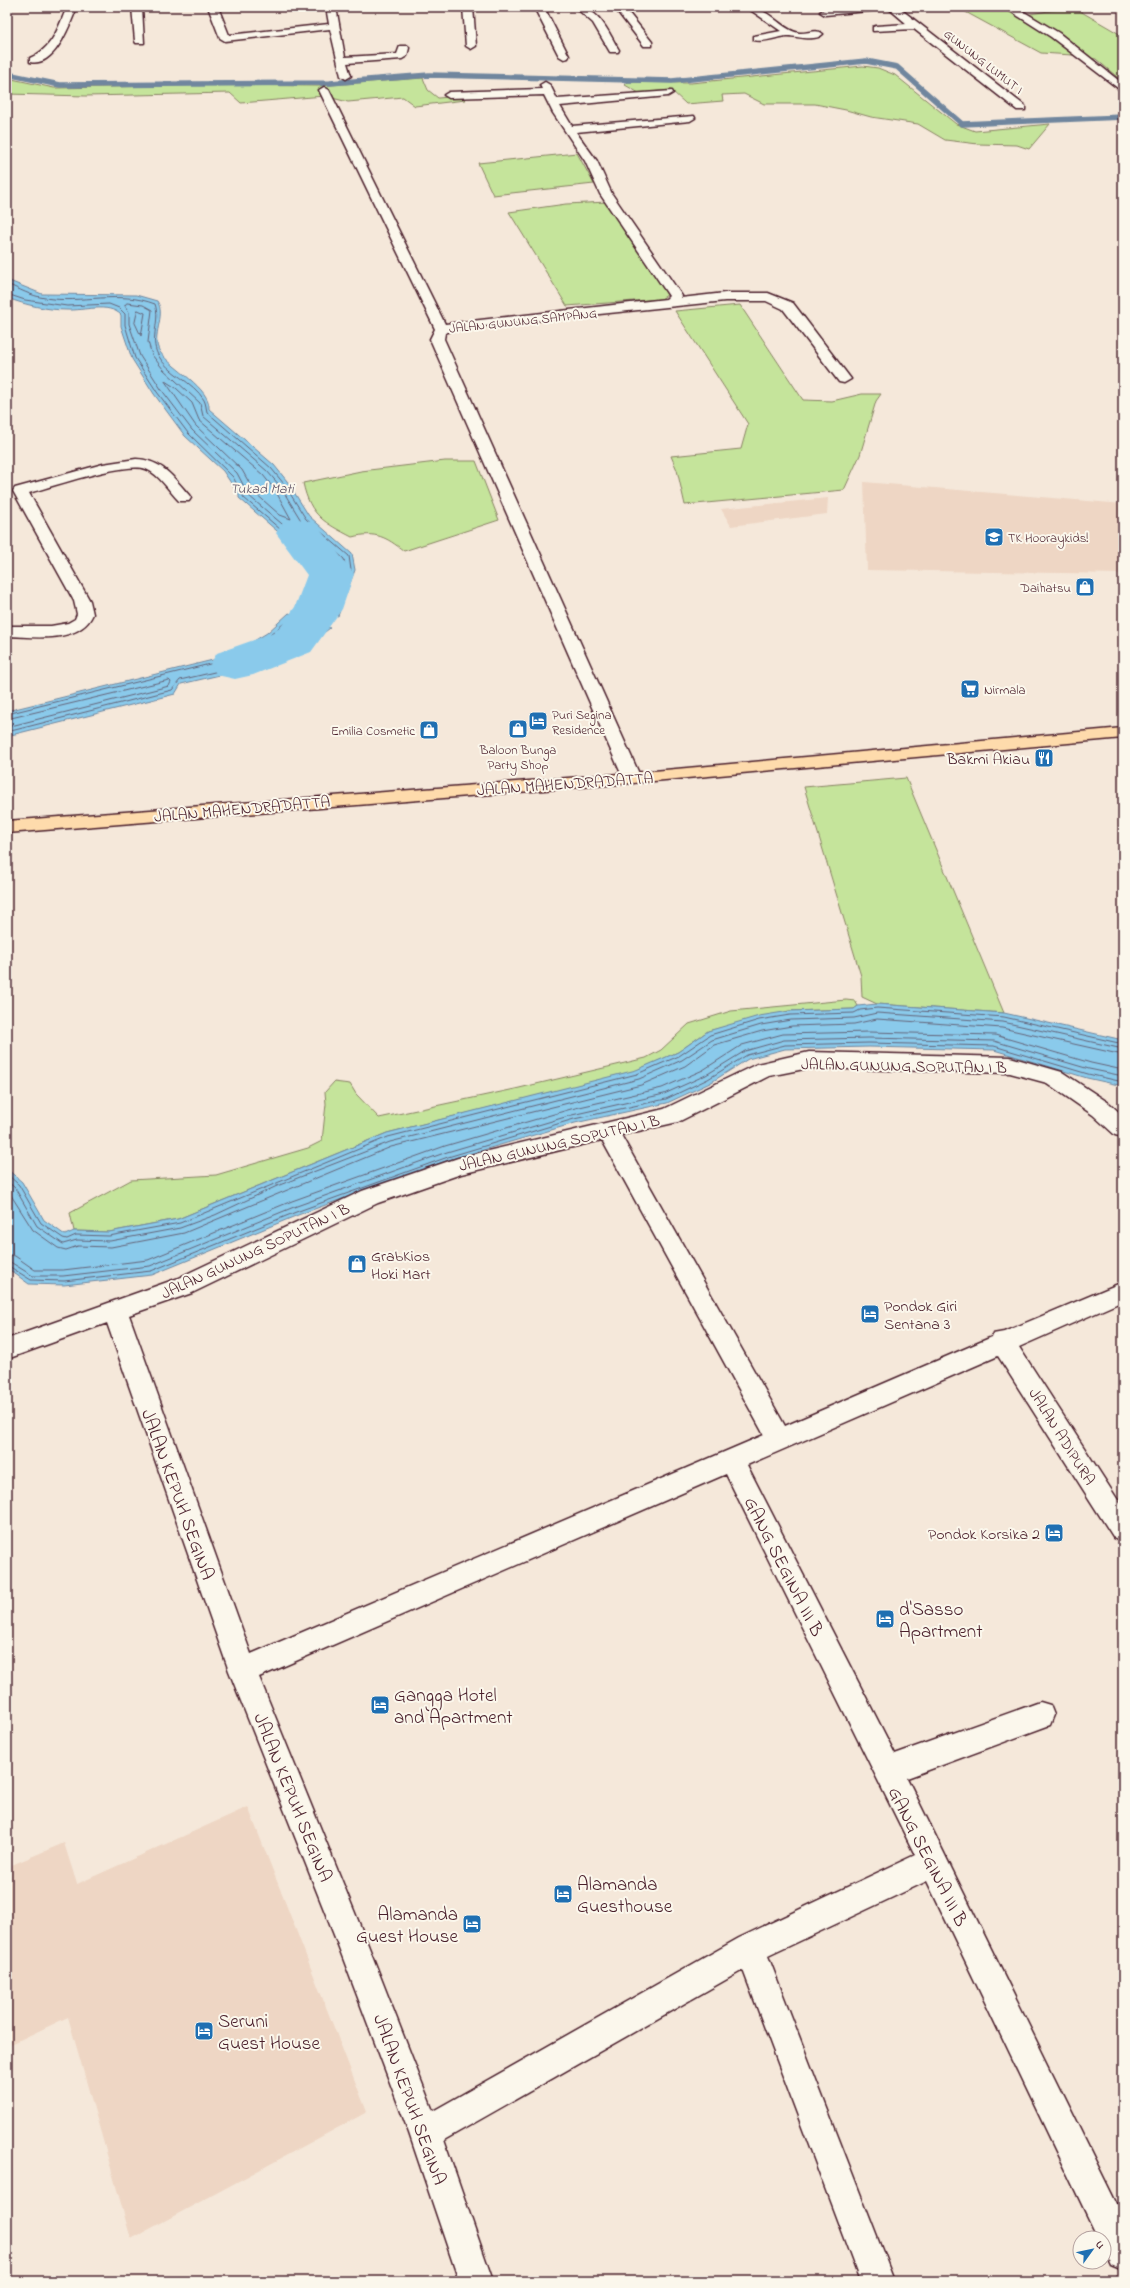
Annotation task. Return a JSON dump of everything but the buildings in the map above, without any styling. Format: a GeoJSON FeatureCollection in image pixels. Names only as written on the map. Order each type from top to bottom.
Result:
{"type":"FeatureCollection","features":[{"type":"Feature","properties":{"kind":"main road","name":"JALAN MAHENDRADATTA"},"geometry":{"type":"LineString","coordinates":[[7,827],[632,778],[1123,733]]}},
{"type":"Feature","properties":{"kind":"street"},"geometry":{"type":"LineString","coordinates":[[34,60],[44,57],[53,50],[72,7]]}},
{"type":"Feature","properties":{"kind":"street"},"geometry":{"type":"LineString","coordinates":[[137,7],[140,41]]}},
{"type":"Feature","properties":{"kind":"street"},"geometry":{"type":"LineString","coordinates":[[213,7],[225,38],[335,26]]}},
{"type":"Feature","properties":{"kind":"street"},"geometry":{"type":"LineString","coordinates":[[331,7],[341,60],[346,76]]}},
{"type":"Feature","properties":{"kind":"street"},"geometry":{"type":"LineString","coordinates":[[468,7],[471,46]]}},
{"type":"Feature","properties":{"kind":"street"},"geometry":{"type":"LineString","coordinates":[[539,7],[564,56]]}},
{"type":"Feature","properties":{"kind":"street"},"geometry":{"type":"LineString","coordinates":[[580,7],[597,21],[614,50]]}},
{"type":"Feature","properties":{"kind":"street"},"geometry":{"type":"LineString","coordinates":[[619,7],[631,20],[648,44]]}},
{"type":"Feature","properties":{"kind":"street"},"geometry":{"type":"LineString","coordinates":[[751,7],[788,32],[800,36],[818,34]]}},
{"type":"Feature","properties":{"kind":"street"},"geometry":{"type":"LineString","coordinates":[[825,12],[878,7]]}},
{"type":"Feature","properties":{"kind":"street","name":"GUNUNG LUMUT I"},"geometry":{"type":"LineString","coordinates":[[892,7],[1021,108]]}},
{"type":"Feature","properties":{"kind":"street"},"geometry":{"type":"LineString","coordinates":[[1009,7],[1055,35],[1123,89]]}},
{"type":"Feature","properties":{"kind":"street"},"geometry":{"type":"LineString","coordinates":[[876,29],[915,26]]}},
{"type":"Feature","properties":{"kind":"street"},"geometry":{"type":"LineString","coordinates":[[758,38],[788,32]]}},
{"type":"Feature","properties":{"kind":"street"},"geometry":{"type":"LineString","coordinates":[[341,60],[397,57],[402,56],[404,48]]}},
{"type":"Feature","properties":{"kind":"street"},"geometry":{"type":"LineString","coordinates":[[449,95],[547,88],[558,113],[571,129],[591,160],[606,194],[656,264],[676,296],[670,303]]}},
{"type":"Feature","properties":{"kind":"street"},"geometry":{"type":"LineString","coordinates":[[324,90],[440,329]]}},
{"type":"Feature","properties":{"kind":"street"},"geometry":{"type":"LineString","coordinates":[[553,102],[668,93]]}},
{"type":"Feature","properties":{"kind":"street"},"geometry":{"type":"LineString","coordinates":[[571,129],[690,118]]}},
{"type":"Feature","properties":{"kind":"street","name":"JALAN GUNUNG SAMPANG"},"geometry":{"type":"LineString","coordinates":[[632,778],[437,339],[440,329],[456,325],[726,297],[768,297],[788,306],[844,379]]}},
{"type":"Feature","properties":{"kind":"street"},"geometry":{"type":"LineString","coordinates":[[7,631],[49,632],[70,628],[83,620],[85,614],[82,601],[31,514],[20,491],[119,466],[145,463],[154,467],[184,498]]}},
{"type":"Feature","properties":{"kind":"street","name":"JALAN GUNUNG SOPUTAN I B"},"geometry":{"type":"LineString","coordinates":[[7,1349],[184,1286],[370,1197],[458,1166],[670,1116],[764,1069],[809,1060],[1010,1065],[1054,1077],[1121,1126]]}},
{"type":"Feature","properties":{"kind":"street"},"geometry":{"type":"LineString","coordinates":[[608,1131],[780,1440]]}},
{"type":"Feature","properties":{"kind":"street"},"geometry":{"type":"LineString","coordinates":[[243,1671],[652,1493],[780,1440],[1002,1341],[1123,1291]]}},
{"type":"Feature","properties":{"kind":"street","name":"JALAN KEPUH SEGINA"},"geometry":{"type":"LineString","coordinates":[[114,1311],[243,1671],[353,1945],[425,2133],[476,2281]]}},
{"type":"Feature","properties":{"kind":"street","name":"JALAN ADIPURA"},"geometry":{"type":"LineString","coordinates":[[1002,1341],[1123,1530]]}},
{"type":"Feature","properties":{"kind":"street","name":"GANG SEGINA III B"},"geometry":{"type":"LineString","coordinates":[[732,1460],[934,1862],[1123,2254]]}},
{"type":"Feature","properties":{"kind":"street"},"geometry":{"type":"LineString","coordinates":[[887,1771],[1040,1715]]}},
{"type":"Feature","properties":{"kind":"street"},"geometry":{"type":"LineString","coordinates":[[425,2133],[750,1949],[934,1862]]}},
{"type":"Feature","properties":{"kind":"street"},"geometry":{"type":"LineString","coordinates":[[750,1949],[787,2040],[877,2281]]}},
{"type":"Feature","properties":{"kind":"shaded area","name":"TK Hooraykids!"},"geometry":{"type":"Polygon","coordinates":[[[864,482],[1123,504],[1123,574],[867,570],[864,482]]]}},
{"type":"Feature","properties":{"kind":"shaded area"},"geometry":{"type":"Polygon","coordinates":[[[828,498],[827,514],[731,526],[721,509],[828,498]]]}},
{"type":"Feature","properties":{"kind":"shaded area","name":"Seruni Guest House"},"geometry":{"type":"Polygon","coordinates":[[[248,1807],[367,2112],[131,2239],[68,2017],[7,2046],[7,1867],[64,1843],[77,1884],[248,1807]]]}},
{"type":"Feature","properties":{"kind":"green space"},"geometry":{"type":"Polygon","coordinates":[[[969,7],[999,7],[1014,13],[1030,14],[1073,7],[1123,36],[1123,82],[1096,59],[1072,55],[1041,53],[960,9],[969,7]]]}},
{"type":"Feature","properties":{"kind":"green space"},"geometry":{"type":"Polygon","coordinates":[[[863,66],[878,68],[895,75],[956,124],[975,131],[1050,124],[1029,149],[1017,145],[978,144],[945,140],[918,124],[871,117],[815,104],[764,104],[744,94],[722,95],[723,101],[686,104],[671,90],[639,93],[625,85],[628,82],[691,83],[863,66]]]}},
{"type":"Feature","properties":{"kind":"green space"},"geometry":{"type":"Polygon","coordinates":[[[7,78],[54,88],[218,85],[318,86],[423,78],[428,90],[438,98],[461,96],[465,100],[415,106],[403,97],[348,102],[324,96],[241,103],[230,93],[86,96],[7,94],[7,78]]]}},
{"type":"Feature","properties":{"kind":"green space"},"geometry":{"type":"Polygon","coordinates":[[[577,153],[594,184],[493,195],[478,163],[577,153]]]}},
{"type":"Feature","properties":{"kind":"green space"},"geometry":{"type":"Polygon","coordinates":[[[608,202],[667,295],[661,299],[567,306],[509,212],[566,204],[608,202]]]}},
{"type":"Feature","properties":{"kind":"green space"},"geometry":{"type":"Polygon","coordinates":[[[740,305],[803,400],[832,401],[862,394],[881,394],[876,401],[860,455],[844,490],[685,505],[677,470],[671,456],[741,449],[748,424],[675,311],[740,305]]]}},
{"type":"Feature","properties":{"kind":"green space"},"geometry":{"type":"Polygon","coordinates":[[[445,461],[476,461],[499,520],[404,551],[392,542],[380,536],[360,535],[352,537],[326,522],[314,511],[306,494],[303,483],[361,471],[445,461]]]}},
{"type":"Feature","properties":{"kind":"green space"},"geometry":{"type":"Polygon","coordinates":[[[906,778],[1004,1013],[877,1004],[862,997],[861,976],[804,787],[906,778]]]}},
{"type":"Feature","properties":{"kind":"green space"},"geometry":{"type":"Polygon","coordinates":[[[846,1000],[855,1001],[858,1006],[854,1009],[789,1011],[708,1031],[678,1052],[636,1071],[387,1133],[178,1219],[109,1232],[74,1231],[70,1213],[131,1180],[216,1175],[308,1148],[322,1141],[326,1104],[325,1092],[334,1082],[350,1084],[356,1094],[379,1118],[515,1089],[646,1058],[661,1050],[689,1024],[731,1011],[846,1000]]]}},
{"type":"Feature","properties":{"kind":"water","name":"Tukad Mati"},"geometry":{"type":"Polygon","coordinates":[[[7,280],[42,294],[136,295],[157,301],[160,307],[160,320],[157,333],[157,346],[160,352],[198,386],[208,401],[209,409],[274,465],[287,481],[309,516],[352,554],[355,570],[338,616],[297,603],[314,583],[307,557],[239,498],[239,495],[223,471],[185,436],[154,394],[132,359],[121,326],[121,315],[116,311],[103,308],[59,310],[22,303],[7,298],[7,280]]]}},
{"type":"Feature","properties":{"kind":"water"},"geometry":{"type":"Polygon","coordinates":[[[289,613],[330,628],[306,647],[250,668],[181,684],[175,694],[7,736],[7,711],[229,656],[267,633],[289,613]]]}},
{"type":"Feature","properties":{"kind":"water"},"geometry":{"type":"Polygon","coordinates":[[[877,1004],[1004,1013],[1123,1040],[1123,1086],[1087,1078],[994,1050],[869,1047],[785,1049],[748,1059],[710,1083],[667,1103],[575,1123],[449,1160],[298,1215],[152,1275],[64,1285],[29,1284],[7,1268],[7,1169],[22,1182],[44,1220],[65,1235],[74,1231],[109,1232],[178,1219],[387,1133],[636,1070],[678,1052],[708,1031],[759,1016],[790,1011],[854,1009],[858,1006],[877,1004]]]}},
{"type":"Feature","properties":{"kind":"waterway"},"geometry":{"type":"LineString","coordinates":[[7,74],[60,85],[330,83],[429,75],[672,81],[866,61],[897,67],[962,124],[1123,117]]}},
{"type":"Feature","properties":{"kind":"waterway"},"geometry":{"type":"LineString","coordinates":[[235,664],[294,642],[318,609],[331,574],[299,533]]}},
{"type":"Feature","properties":{"kind":"place","name":"TK Hooraykids!"},"geometry":{"type":"Point","coordinates":[994,537]}},
{"type":"Feature","properties":{"kind":"place","name":"Daihatsu"},"geometry":{"type":"Point","coordinates":[1085,587]}},
{"type":"Feature","properties":{"kind":"place","name":"Nirmala"},"geometry":{"type":"Point","coordinates":[970,689]}},
{"type":"Feature","properties":{"kind":"place","name":"Puri Segina Residence"},"geometry":{"type":"Point","coordinates":[538,721]}},
{"type":"Feature","properties":{"kind":"place","name":"Baloon Bunga Party Shop"},"geometry":{"type":"Point","coordinates":[518,729]}},
{"type":"Feature","properties":{"kind":"place","name":"Emilia Cosmetic"},"geometry":{"type":"Point","coordinates":[429,730]}},
{"type":"Feature","properties":{"kind":"place","name":"Bakmi Akiau"},"geometry":{"type":"Point","coordinates":[1044,758]}},
{"type":"Feature","properties":{"kind":"place","name":"GrabKios Hoki Mart"},"geometry":{"type":"Point","coordinates":[357,1264]}},
{"type":"Feature","properties":{"kind":"place","name":"Pondok Giri Sentana 3"},"geometry":{"type":"Point","coordinates":[870,1314]}},
{"type":"Feature","properties":{"kind":"place","name":"Pondok Korsika 2"},"geometry":{"type":"Point","coordinates":[1054,1533]}},
{"type":"Feature","properties":{"kind":"place","name":"d'Sasso Apartment"},"geometry":{"type":"Point","coordinates":[885,1619]}},
{"type":"Feature","properties":{"kind":"place","name":"Gangga Hotel and Apartment"},"geometry":{"type":"Point","coordinates":[380,1705]}},
{"type":"Feature","properties":{"kind":"place","name":"Alamanda Guesthouse"},"geometry":{"type":"Point","coordinates":[563,1894]}},
{"type":"Feature","properties":{"kind":"place","name":"Alamanda Guest House"},"geometry":{"type":"Point","coordinates":[472,1924]}},
{"type":"Feature","properties":{"kind":"place","name":"Seruni Guest House"},"geometry":{"type":"Point","coordinates":[204,2031]}}]}
